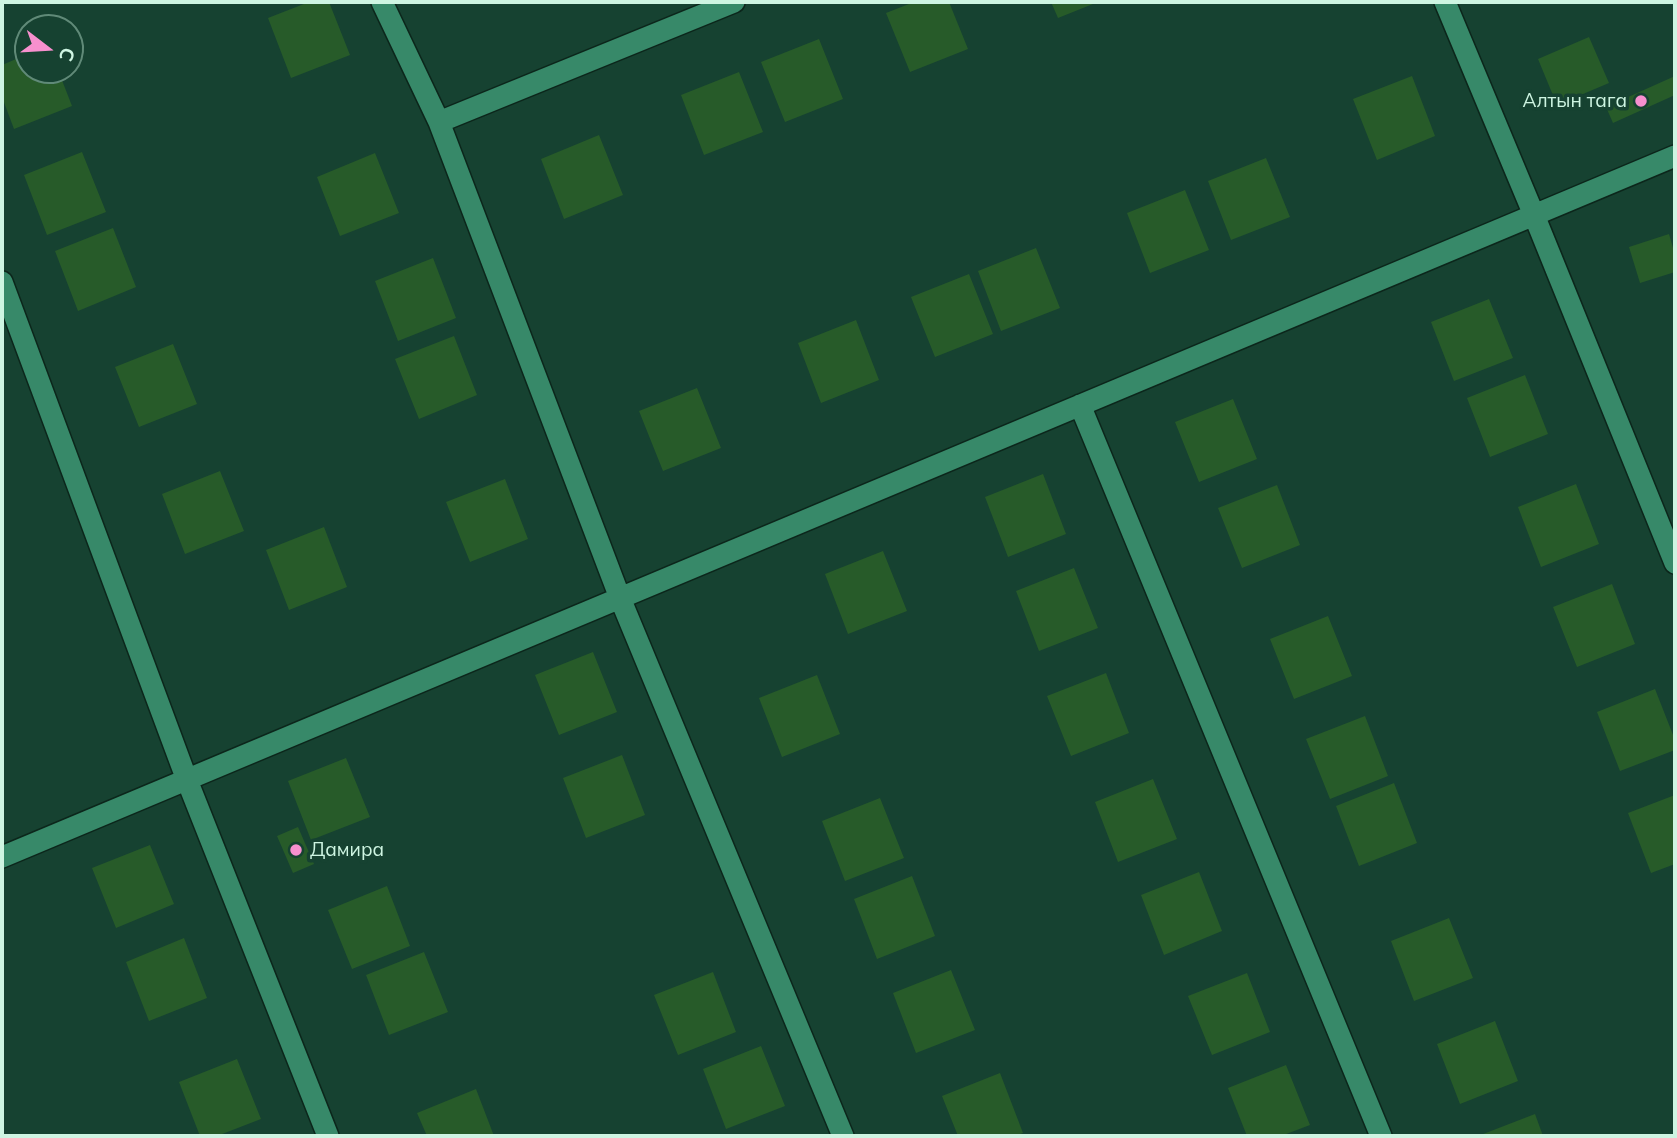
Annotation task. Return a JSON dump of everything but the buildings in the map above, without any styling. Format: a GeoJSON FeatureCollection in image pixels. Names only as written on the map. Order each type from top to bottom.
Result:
{"type":"FeatureCollection","features":[{"type":"Feature","properties":{"kind":"street"},"geometry":{"type":"LineString","coordinates":[[382,2],[439,122],[620,598],[843,1136]]}},
{"type":"Feature","properties":{"kind":"street"},"geometry":{"type":"LineString","coordinates":[[439,122],[734,2]]}},
{"type":"Feature","properties":{"kind":"street"},"geometry":{"type":"LineString","coordinates":[[1445,2],[1675,563]]}},
{"type":"Feature","properties":{"kind":"street"},"geometry":{"type":"LineString","coordinates":[[2,857],[1675,156]]}},
{"type":"Feature","properties":{"kind":"street"},"geometry":{"type":"LineString","coordinates":[[2,282],[187,780],[328,1136]]}},
{"type":"Feature","properties":{"kind":"street"},"geometry":{"type":"LineString","coordinates":[[1080,405],[1381,1136]]}},
{"type":"Feature","properties":{"kind":"place","name":"Алтын тага"},"geometry":{"type":"Point","coordinates":[1641,101]}},
{"type":"Feature","properties":{"kind":"place","name":"Дамира"},"geometry":{"type":"Point","coordinates":[296,850]}}]}
